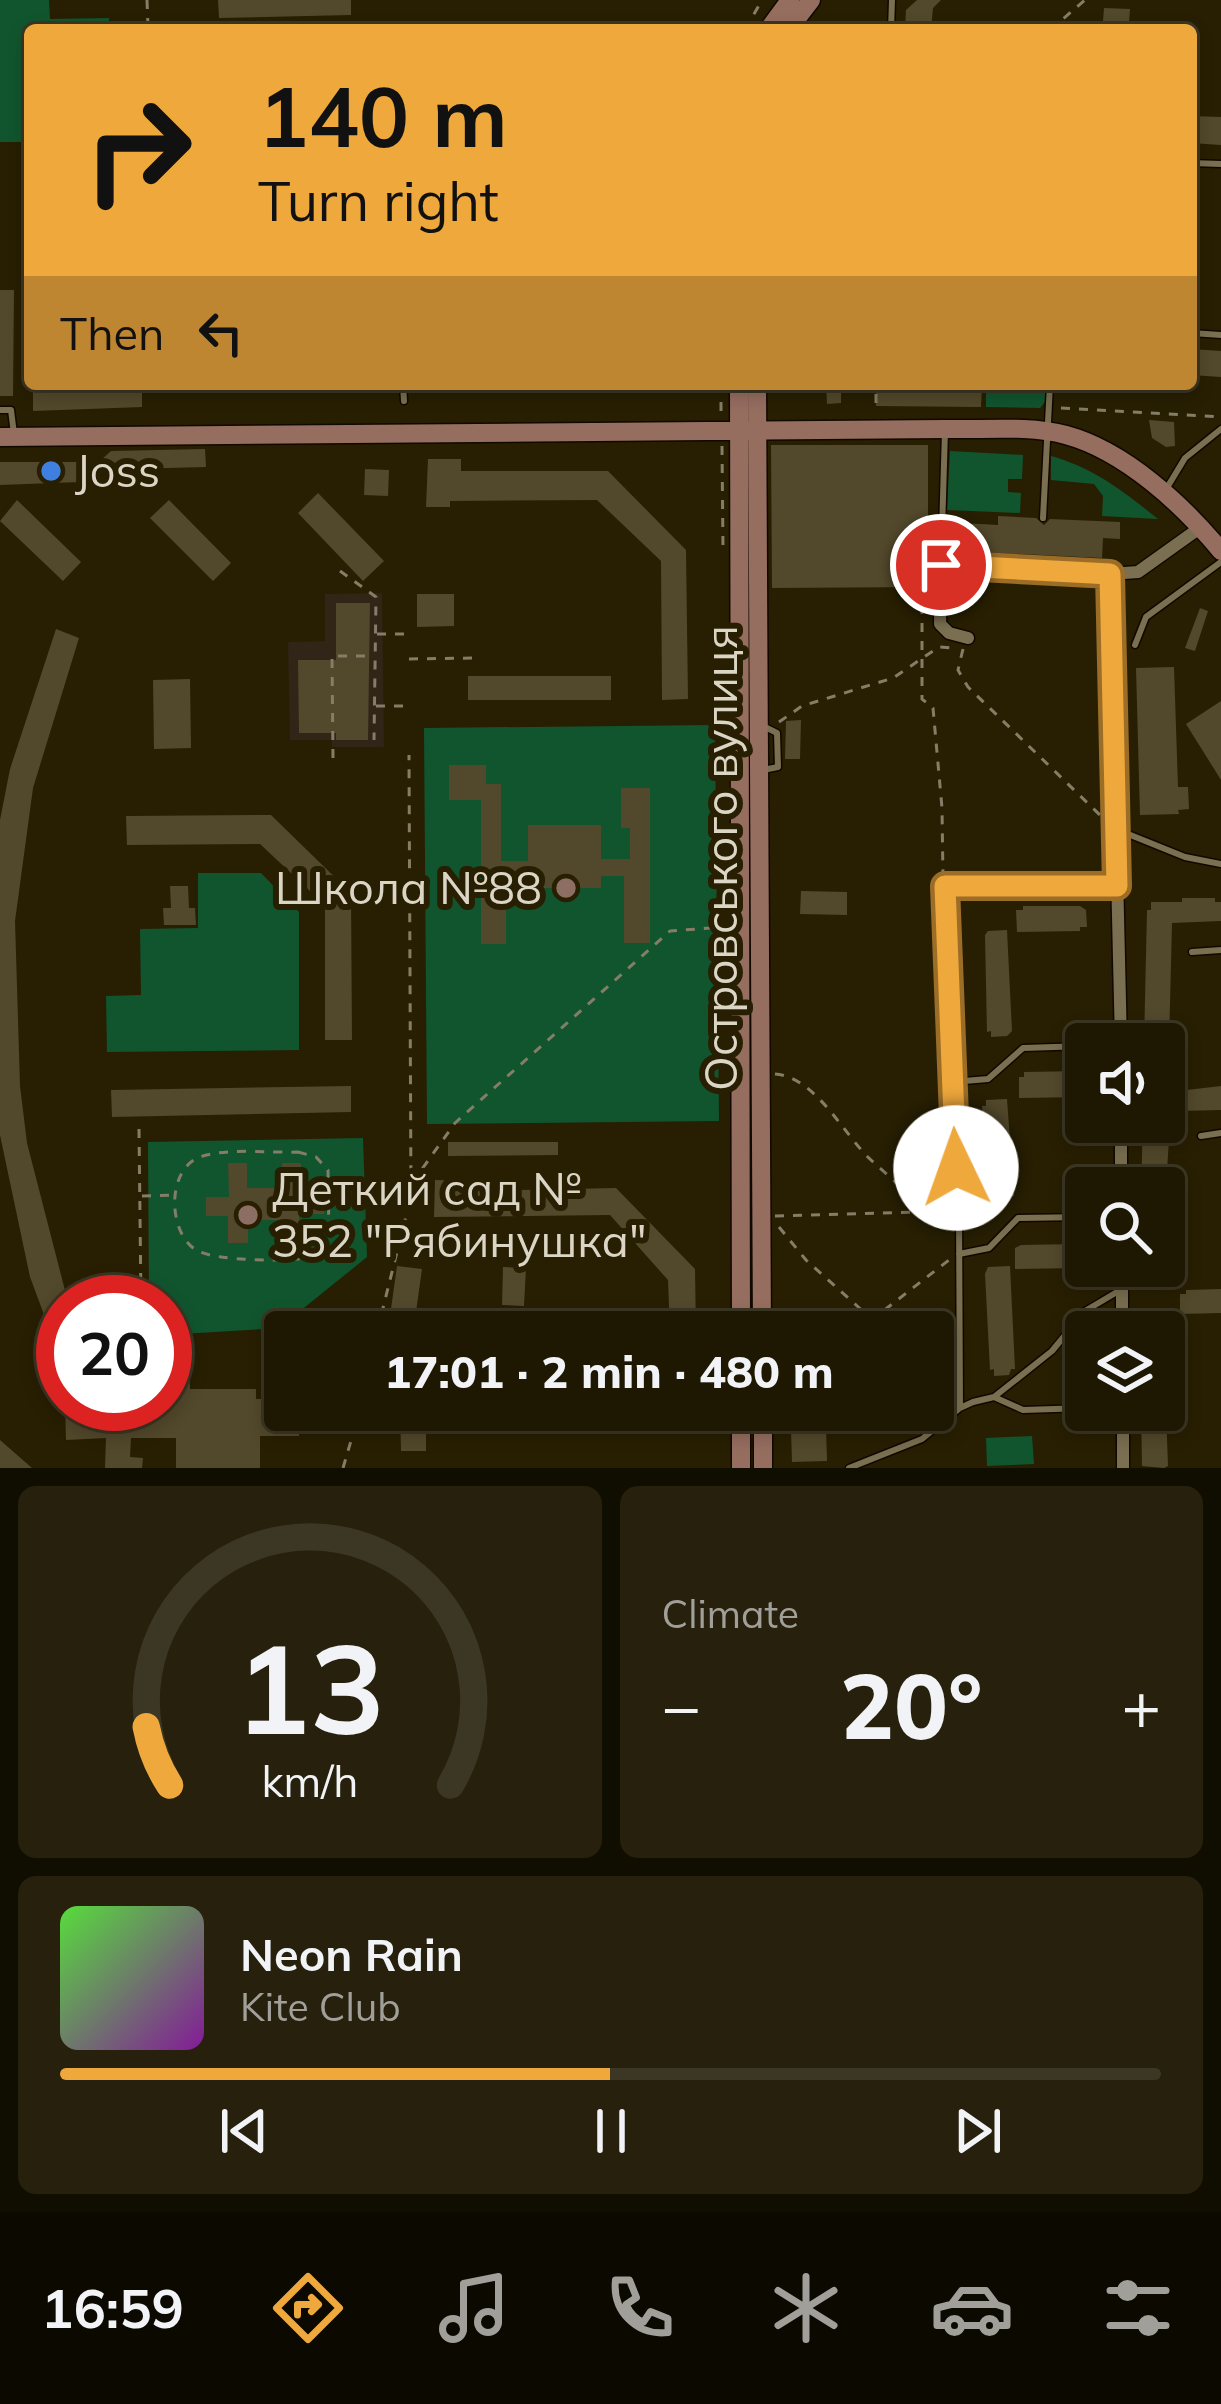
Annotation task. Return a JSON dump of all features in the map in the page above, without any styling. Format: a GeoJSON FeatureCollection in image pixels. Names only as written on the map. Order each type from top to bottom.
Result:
{"type":"FeatureCollection","features":[{"type":"Feature","properties":{"kind":"street"},"geometry":{"type":"LineString","coordinates":[[793,24],[811,0]]}},
{"type":"Feature","properties":{"kind":"street","name":"Островського вулиця"},"geometry":{"type":"LineString","coordinates":[[741,390],[748,431],[759,722],[762,1194],[767,1217],[764,1311]]}},
{"type":"Feature","properties":{"kind":"street","name":"Островського вулиця"},"geometry":{"type":"LineString","coordinates":[[741,1311],[740,926],[748,431],[756,390]]}},
{"type":"Feature","properties":{"kind":"street"},"geometry":{"type":"LineString","coordinates":[[8,437],[1048,431],[1088,442],[1163,493],[1221,551]]}},
{"type":"Feature","properties":{"kind":"street"},"geometry":{"type":"LineString","coordinates":[[1120,1023],[1110,574],[1138,572],[1201,527]]}},
{"type":"Feature","properties":{"kind":"street"},"geometry":{"type":"LineString","coordinates":[[941,565],[940,624],[949,633],[968,638]]}},
{"type":"Feature","properties":{"kind":"street"},"geometry":{"type":"LineString","coordinates":[[1122,1288],[1122,1311]]}},
{"type":"Feature","properties":{"kind":"street"},"geometry":{"type":"LineString","coordinates":[[741,1431],[741,1468]]}},
{"type":"Feature","properties":{"kind":"street"},"geometry":{"type":"LineString","coordinates":[[763,1431],[763,1468]]}},
{"type":"Feature","properties":{"kind":"street"},"geometry":{"type":"LineString","coordinates":[[1123,1431],[1123,1468]]}},
{"type":"Feature","properties":{"kind":"lane"},"geometry":{"type":"LineString","coordinates":[[403,390],[404,401]]}},
{"type":"Feature","properties":{"kind":"lane"},"geometry":{"type":"LineString","coordinates":[[1043,518],[1050,390]]}},
{"type":"Feature","properties":{"kind":"lane"},"geometry":{"type":"LineString","coordinates":[[0,410],[11,410],[8,437]]}},
{"type":"Feature","properties":{"kind":"lane"},"geometry":{"type":"LineString","coordinates":[[945,429],[941,565],[1110,574]]}},
{"type":"Feature","properties":{"kind":"lane"},"geometry":{"type":"LineString","coordinates":[[1163,493],[1185,458],[1221,429]]}},
{"type":"Feature","properties":{"kind":"lane"},"geometry":{"type":"LineString","coordinates":[[1136,645],[1146,617],[1221,562]]}},
{"type":"Feature","properties":{"kind":"lane"},"geometry":{"type":"LineString","coordinates":[[1114,828],[1185,857],[1221,864]]}},
{"type":"Feature","properties":{"kind":"lane"},"geometry":{"type":"LineString","coordinates":[[960,1408],[959,1211],[945,886],[1117,886]]}},
{"type":"Feature","properties":{"kind":"lane"},"geometry":{"type":"LineString","coordinates":[[1192,952],[1221,950]]}},
{"type":"Feature","properties":{"kind":"lane"},"geometry":{"type":"LineString","coordinates":[[951,1082],[988,1079],[1023,1048],[1065,1047]]}},
{"type":"Feature","properties":{"kind":"lane"},"geometry":{"type":"LineString","coordinates":[[1201,1136],[1221,1133]]}},
{"type":"Feature","properties":{"kind":"lane"},"geometry":{"type":"LineString","coordinates":[[959,1254],[989,1248],[1018,1218],[1065,1217]]}},
{"type":"Feature","properties":{"kind":"lane"},"geometry":{"type":"LineString","coordinates":[[849,1468],[922,1439],[960,1408],[994,1397],[1052,1351],[1085,1310],[1122,1288]]}},
{"type":"Feature","properties":{"kind":"lane"},"geometry":{"type":"LineString","coordinates":[[994,1397],[1023,1410],[1065,1409]]}},
{"type":"Feature","properties":{"kind":"path"},"geometry":{"type":"LineString","coordinates":[[1057,24],[1085,0]]}},
{"type":"Feature","properties":{"kind":"path"},"geometry":{"type":"LineString","coordinates":[[876,390],[876,403]]}},
{"type":"Feature","properties":{"kind":"path"},"geometry":{"type":"LineString","coordinates":[[1049,408],[1221,417]]}},
{"type":"Feature","properties":{"kind":"path"},"geometry":{"type":"LineString","coordinates":[[340,571],[376,597],[374,740]]}},
{"type":"Feature","properties":{"kind":"path"},"geometry":{"type":"LineString","coordinates":[[922,587],[922,699],[933,708],[945,886]]}},
{"type":"Feature","properties":{"kind":"path"},"geometry":{"type":"LineString","coordinates":[[375,634],[409,634]]}},
{"type":"Feature","properties":{"kind":"path"},"geometry":{"type":"LineString","coordinates":[[759,722],[781,722],[802,706],[893,678],[939,647],[964,648],[958,670],[968,687],[1114,828]]}},
{"type":"Feature","properties":{"kind":"path"},"geometry":{"type":"LineString","coordinates":[[333,758],[332,656],[375,656]]}},
{"type":"Feature","properties":{"kind":"path"},"geometry":{"type":"LineString","coordinates":[[409,659],[478,658]]}},
{"type":"Feature","properties":{"kind":"path"},"geometry":{"type":"LineString","coordinates":[[374,706],[409,706]]}},
{"type":"Feature","properties":{"kind":"path"},"geometry":{"type":"LineString","coordinates":[[381,1311],[411,1188],[409,755]]}},
{"type":"Feature","properties":{"kind":"path"},"geometry":{"type":"LineString","coordinates":[[411,1188],[455,1124],[670,932],[740,926]]}},
{"type":"Feature","properties":{"kind":"path"},"geometry":{"type":"LineString","coordinates":[[761,1073],[789,1075],[927,1211]]}},
{"type":"Feature","properties":{"kind":"path"},"geometry":{"type":"LineString","coordinates":[[139,1129],[141,1275]]}},
{"type":"Feature","properties":{"kind":"path"},"geometry":{"type":"LineString","coordinates":[[308,1154],[324,1163],[329,1238],[318,1256],[309,1258],[210,1256],[185,1241],[178,1228],[176,1195],[183,1171],[200,1157],[308,1154]]}},
{"type":"Feature","properties":{"kind":"path"},"geometry":{"type":"LineString","coordinates":[[328,1192],[411,1188]]}},
{"type":"Feature","properties":{"kind":"path"},"geometry":{"type":"LineString","coordinates":[[762,1194],[767,1217],[863,1311]]}},
{"type":"Feature","properties":{"kind":"path"},"geometry":{"type":"LineString","coordinates":[[140,1196],[176,1195]]}},
{"type":"Feature","properties":{"kind":"path"},"geometry":{"type":"LineString","coordinates":[[767,1217],[959,1211]]}},
{"type":"Feature","properties":{"kind":"path"},"geometry":{"type":"LineString","coordinates":[[881,1311],[959,1254]]}},
{"type":"Feature","properties":{"kind":"path"},"geometry":{"type":"LineString","coordinates":[[343,1468],[354,1431]]}},
{"type":"Feature","properties":{"kind":"shaded area"},"geometry":{"type":"Polygon","coordinates":[[[382,593],[384,747],[332,747],[332,740],[290,740],[288,642],[325,641],[325,594],[382,593]]]}},
{"type":"Feature","properties":{"kind":"green space"},"geometry":{"type":"Polygon","coordinates":[[[0,0],[49,0],[50,19],[109,18],[109,24],[24,24],[24,142],[0,142],[0,0]]]}},
{"type":"Feature","properties":{"kind":"green space"},"geometry":{"type":"Polygon","coordinates":[[[986,390],[1046,390],[1040,408],[986,407],[986,390]]]}},
{"type":"Feature","properties":{"kind":"green space"},"geometry":{"type":"Polygon","coordinates":[[[950,451],[1023,455],[1022,479],[1008,479],[1008,492],[1021,493],[1020,513],[947,510],[950,451]]]}},
{"type":"Feature","properties":{"kind":"green space"},"geometry":{"type":"Polygon","coordinates":[[[1051,456],[1095,474],[1158,519],[1102,516],[1103,496],[1094,484],[1051,480],[1051,456]]]}},
{"type":"Feature","properties":{"kind":"green space"},"geometry":{"type":"Polygon","coordinates":[[[715,725],[719,1121],[427,1124],[424,728],[715,725]]]}},
{"type":"Feature","properties":{"kind":"green space"},"geometry":{"type":"Polygon","coordinates":[[[198,873],[261,873],[299,912],[299,1050],[107,1052],[106,996],[141,995],[140,929],[198,928],[198,873]]]}},
{"type":"Feature","properties":{"kind":"green space"},"geometry":{"type":"Polygon","coordinates":[[[363,1138],[367,1257],[300,1311],[264,1311],[264,1329],[192,1333],[192,1275],[149,1275],[148,1142],[363,1138]]]}},
{"type":"Feature","properties":{"kind":"green space"},"geometry":{"type":"Polygon","coordinates":[[[1032,1436],[1034,1464],[987,1466],[986,1438],[1032,1436]]]}},
{"type":"Feature","properties":{"kind":"building"},"geometry":{"type":"Polygon","coordinates":[[[218,0],[351,0],[351,15],[219,18],[218,0]]]}},
{"type":"Feature","properties":{"kind":"building"},"geometry":{"type":"Polygon","coordinates":[[[917,0],[941,0],[933,8],[932,24],[905,24],[906,10],[917,0]]]}},
{"type":"Feature","properties":{"kind":"building"},"geometry":{"type":"Polygon","coordinates":[[[1104,8],[1130,9],[1129,22],[1103,21],[1104,8]]]}},
{"type":"Feature","properties":{"kind":"building"},"geometry":{"type":"Polygon","coordinates":[[[1197,116],[1221,117],[1221,145],[1197,143],[1197,116]]]}},
{"type":"Feature","properties":{"kind":"building"},"geometry":{"type":"Polygon","coordinates":[[[0,290],[14,290],[13,396],[0,396],[0,290]]]}},
{"type":"Feature","properties":{"kind":"building"},"geometry":{"type":"Polygon","coordinates":[[[1197,349],[1221,351],[1221,377],[1197,375],[1197,349]]]}},
{"type":"Feature","properties":{"kind":"building"},"geometry":{"type":"Polygon","coordinates":[[[142,390],[142,407],[33,411],[33,391],[142,390]]]}},
{"type":"Feature","properties":{"kind":"building"},"geometry":{"type":"Polygon","coordinates":[[[826,390],[841,390],[841,403],[827,404],[826,390]]]}},
{"type":"Feature","properties":{"kind":"building"},"geometry":{"type":"Polygon","coordinates":[[[876,390],[982,390],[981,407],[876,406],[876,390]]]}},
{"type":"Feature","properties":{"kind":"building"},"geometry":{"type":"Polygon","coordinates":[[[1149,420],[1174,422],[1175,446],[1166,447],[1152,438],[1149,420]]]}},
{"type":"Feature","properties":{"kind":"building"},"geometry":{"type":"Polygon","coordinates":[[[771,445],[928,445],[928,587],[772,588],[771,445]]]}},
{"type":"Feature","properties":{"kind":"building"},"geometry":{"type":"Polygon","coordinates":[[[205,449],[206,467],[90,470],[111,451],[205,449]]]}},
{"type":"Feature","properties":{"kind":"building"},"geometry":{"type":"Polygon","coordinates":[[[428,459],[461,459],[461,471],[608,471],[686,550],[688,699],[662,700],[661,561],[597,500],[450,501],[450,507],[426,507],[428,459]]]}},
{"type":"Feature","properties":{"kind":"building"},"geometry":{"type":"Polygon","coordinates":[[[0,462],[80,462],[80,482],[0,485],[0,462]]]}},
{"type":"Feature","properties":{"kind":"building"},"geometry":{"type":"Polygon","coordinates":[[[365,469],[389,470],[388,496],[364,495],[365,469]]]}},
{"type":"Feature","properties":{"kind":"building"},"geometry":{"type":"Polygon","coordinates":[[[318,493],[384,561],[363,581],[298,513],[318,493]]]}},
{"type":"Feature","properties":{"kind":"building"},"geometry":{"type":"Polygon","coordinates":[[[17,500],[81,562],[63,581],[0,521],[17,500]]]}},
{"type":"Feature","properties":{"kind":"building"},"geometry":{"type":"Polygon","coordinates":[[[169,500],[231,563],[213,581],[150,518],[169,500]]]}},
{"type":"Feature","properties":{"kind":"building"},"geometry":{"type":"Polygon","coordinates":[[[998,516],[1036,518],[1044,525],[1050,519],[1120,522],[1120,539],[1103,538],[1102,558],[959,551],[961,523],[998,525],[998,516]]]}},
{"type":"Feature","properties":{"kind":"building"},"geometry":{"type":"Polygon","coordinates":[[[417,594],[454,594],[454,626],[417,627],[417,594]]]}},
{"type":"Feature","properties":{"kind":"building"},"geometry":{"type":"Polygon","coordinates":[[[336,603],[370,603],[368,740],[336,740],[336,733],[299,733],[298,660],[336,660],[336,603]]]}},
{"type":"Feature","properties":{"kind":"building"},"geometry":{"type":"Polygon","coordinates":[[[1200,608],[1208,611],[1195,651],[1185,648],[1200,608]]]}},
{"type":"Feature","properties":{"kind":"building"},"geometry":{"type":"Polygon","coordinates":[[[56,629],[79,638],[33,788],[15,921],[20,1086],[27,1143],[61,1275],[36,1275],[36,1293],[0,1135],[0,820],[10,769],[56,629]]]}},
{"type":"Feature","properties":{"kind":"building"},"geometry":{"type":"Polygon","coordinates":[[[1174,667],[1178,787],[1188,787],[1189,809],[1178,810],[1179,814],[1140,815],[1136,668],[1174,667]]]}},
{"type":"Feature","properties":{"kind":"building"},"geometry":{"type":"Polygon","coordinates":[[[468,676],[611,676],[611,700],[468,700],[468,676]]]}},
{"type":"Feature","properties":{"kind":"building"},"geometry":{"type":"Polygon","coordinates":[[[190,679],[191,748],[154,749],[153,680],[190,679]]]}},
{"type":"Feature","properties":{"kind":"building"},"geometry":{"type":"Polygon","coordinates":[[[1221,701],[1221,780],[1186,724],[1221,701]]]}},
{"type":"Feature","properties":{"kind":"building"},"geometry":{"type":"Polygon","coordinates":[[[801,720],[800,759],[785,759],[786,721],[801,720]]]}},
{"type":"Feature","properties":{"kind":"building"},"geometry":{"type":"Polygon","coordinates":[[[449,765],[486,765],[486,784],[501,784],[501,861],[528,861],[528,825],[601,825],[601,859],[630,859],[630,828],[621,828],[621,788],[650,788],[650,943],[624,943],[624,876],[601,876],[601,888],[530,888],[530,876],[506,876],[506,944],[481,944],[481,800],[449,800],[449,765]]]}},
{"type":"Feature","properties":{"kind":"building"},"geometry":{"type":"Polygon","coordinates":[[[271,815],[351,893],[352,1040],[325,1040],[325,905],[260,844],[127,845],[126,816],[271,815]]]}},
{"type":"Feature","properties":{"kind":"building"},"geometry":{"type":"Polygon","coordinates":[[[170,886],[188,886],[196,925],[164,925],[163,908],[171,908],[170,886]]]}},
{"type":"Feature","properties":{"kind":"building"},"geometry":{"type":"Polygon","coordinates":[[[801,891],[847,892],[847,915],[800,914],[801,891]]]}},
{"type":"Feature","properties":{"kind":"building"},"geometry":{"type":"Polygon","coordinates":[[[1182,898],[1215,898],[1221,902],[1221,921],[1172,923],[1170,1023],[1144,1023],[1147,910],[1151,902],[1182,902],[1182,898]]]}},
{"type":"Feature","properties":{"kind":"building"},"geometry":{"type":"Polygon","coordinates":[[[1080,906],[1086,910],[1087,927],[1017,932],[1016,910],[1080,906]]]}},
{"type":"Feature","properties":{"kind":"building"},"geometry":{"type":"Polygon","coordinates":[[[1007,930],[1012,1031],[991,1037],[991,1031],[987,1032],[985,935],[1007,930]]]}},
{"type":"Feature","properties":{"kind":"building"},"geometry":{"type":"Polygon","coordinates":[[[1065,1071],[1065,1097],[1019,1098],[1019,1077],[1024,1072],[1065,1071]]]}},
{"type":"Feature","properties":{"kind":"building"},"geometry":{"type":"Polygon","coordinates":[[[351,1086],[351,1112],[112,1117],[111,1090],[351,1086]]]}},
{"type":"Feature","properties":{"kind":"building"},"geometry":{"type":"Polygon","coordinates":[[[1221,1086],[1221,1110],[1185,1111],[1185,1090],[1221,1086]]]}},
{"type":"Feature","properties":{"kind":"building"},"geometry":{"type":"Polygon","coordinates":[[[1007,1099],[1014,1196],[992,1202],[982,1106],[986,1100],[1007,1099]]]}},
{"type":"Feature","properties":{"kind":"building"},"geometry":{"type":"Polygon","coordinates":[[[448,1142],[558,1142],[558,1155],[448,1156],[448,1142]]]}},
{"type":"Feature","properties":{"kind":"building"},"geometry":{"type":"Polygon","coordinates":[[[1142,1143],[1169,1143],[1167,1167],[1142,1167],[1142,1143]]]}},
{"type":"Feature","properties":{"kind":"building"},"geometry":{"type":"Polygon","coordinates":[[[228,1163],[247,1163],[247,1188],[282,1188],[282,1163],[301,1163],[301,1193],[324,1193],[324,1214],[299,1214],[299,1240],[282,1240],[282,1220],[248,1220],[248,1243],[228,1243],[228,1216],[206,1216],[206,1197],[229,1197],[228,1163]]]}},
{"type":"Feature","properties":{"kind":"building"},"geometry":{"type":"Polygon","coordinates":[[[435,1180],[470,1181],[470,1191],[616,1188],[695,1269],[696,1311],[669,1311],[668,1280],[610,1215],[434,1217],[435,1180]]]}},
{"type":"Feature","properties":{"kind":"building"},"geometry":{"type":"Polygon","coordinates":[[[1065,1244],[1065,1268],[1015,1269],[1015,1248],[1065,1244]]]}},
{"type":"Feature","properties":{"kind":"building"},"geometry":{"type":"Polygon","coordinates":[[[397,1266],[422,1269],[416,1311],[391,1309],[397,1266]]]}},
{"type":"Feature","properties":{"kind":"building"},"geometry":{"type":"Polygon","coordinates":[[[1010,1266],[1015,1369],[1009,1375],[994,1376],[985,1274],[988,1267],[1010,1266]]]}},
{"type":"Feature","properties":{"kind":"building"},"geometry":{"type":"Polygon","coordinates":[[[503,1267],[526,1268],[524,1306],[502,1305],[503,1267]]]}},
{"type":"Feature","properties":{"kind":"building"},"geometry":{"type":"Polygon","coordinates":[[[1221,1289],[1221,1313],[1180,1311],[1180,1294],[1221,1289]]]}},
{"type":"Feature","properties":{"kind":"building"},"geometry":{"type":"Polygon","coordinates":[[[192,1389],[256,1389],[256,1399],[264,1399],[264,1431],[299,1431],[299,1436],[260,1436],[260,1468],[176,1468],[176,1438],[131,1438],[130,1457],[143,1458],[142,1468],[105,1468],[106,1438],[66,1440],[66,1431],[192,1431],[192,1389]]]}},
{"type":"Feature","properties":{"kind":"building"},"geometry":{"type":"Polygon","coordinates":[[[401,1431],[426,1431],[426,1451],[401,1451],[401,1431]]]}},
{"type":"Feature","properties":{"kind":"building"},"geometry":{"type":"Polygon","coordinates":[[[791,1431],[826,1431],[827,1461],[792,1462],[791,1431]]]}},
{"type":"Feature","properties":{"kind":"building"},"geometry":{"type":"Polygon","coordinates":[[[1141,1431],[1167,1431],[1168,1466],[1142,1466],[1141,1431]]]}},
{"type":"Feature","properties":{"kind":"building"},"geometry":{"type":"Polygon","coordinates":[[[0,1440],[32,1468],[0,1468],[0,1440]]]}},
{"type":"Feature","properties":{"kind":"place","name":"Joss"},"geometry":{"type":"Point","coordinates":[51,471]}},
{"type":"Feature","properties":{"kind":"place","name":"Школа №88"},"geometry":{"type":"Point","coordinates":[566,888]}},
{"type":"Feature","properties":{"kind":"place","name":"Деткий сад № 352 \"Рябинушка\""},"geometry":{"type":"Point","coordinates":[248,1215]}},
{"type":"Feature","properties":{"kind":"route"},"geometry":{"type":"LineString","coordinates":[[941,565],[1110,574],[1117,886],[945,886],[956,1168]]}}]}
